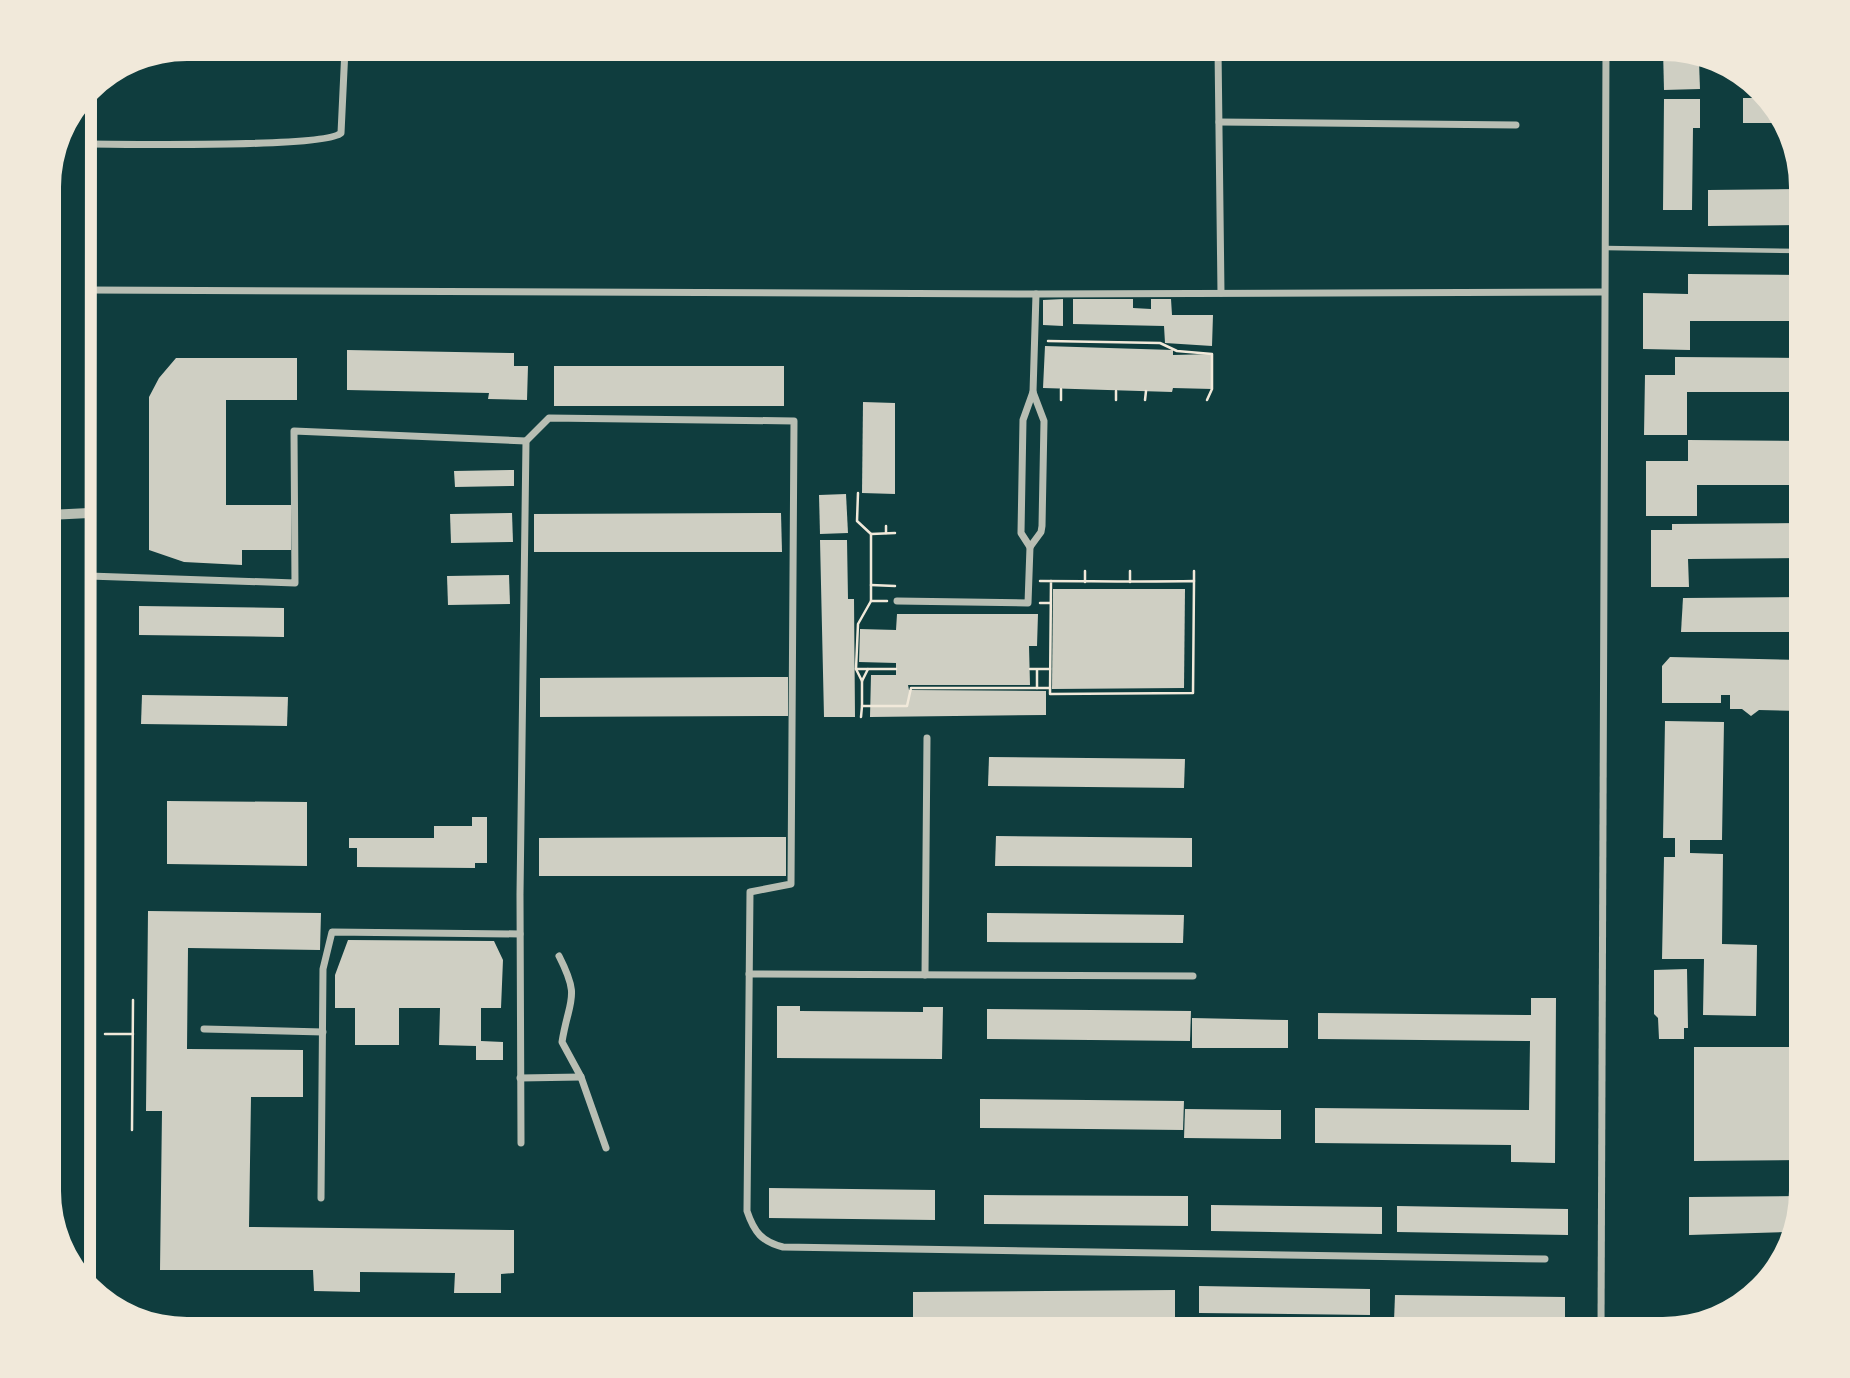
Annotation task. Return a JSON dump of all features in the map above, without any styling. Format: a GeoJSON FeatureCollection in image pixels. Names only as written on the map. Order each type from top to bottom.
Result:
{"type":"FeatureCollection","features":[{"type":"Feature","properties":{"kind":"main road"},"geometry":{"type":"LineString","coordinates":[[89,1270],[88,290],[91,106]]}},
{"type":"Feature","properties":{"kind":"street"},"geometry":{"type":"LineString","coordinates":[[1218,61],[1221,293]]}},
{"type":"Feature","properties":{"kind":"street"},"geometry":{"type":"LineString","coordinates":[[1601,1317],[1606,61]]}},
{"type":"Feature","properties":{"kind":"street"},"geometry":{"type":"LineString","coordinates":[[90,144],[337,138],[341,134],[343,121],[345,62]]}},
{"type":"Feature","properties":{"kind":"street"},"geometry":{"type":"LineString","coordinates":[[1219,122],[1516,125]]}},
{"type":"Feature","properties":{"kind":"street"},"geometry":{"type":"LineString","coordinates":[[88,290],[1036,294],[1604,292]]}},
{"type":"Feature","properties":{"kind":"street"},"geometry":{"type":"LineString","coordinates":[[897,601],[1028,603],[1030,547],[1021,533],[1023,420],[1033,392],[1036,294]]}},
{"type":"Feature","properties":{"kind":"street"},"geometry":{"type":"LineString","coordinates":[[1030,547],[1041,532],[1044,442],[1044,421],[1033,392]]}},
{"type":"Feature","properties":{"kind":"street"},"geometry":{"type":"LineString","coordinates":[[521,1143],[520,934],[526,441],[549,418],[794,421],[791,884],[750,892],[747,1211],[753,1228],[767,1243],[783,1247],[1545,1259]]}},
{"type":"Feature","properties":{"kind":"street"},"geometry":{"type":"LineString","coordinates":[[88,576],[295,583],[293,431],[526,441]]}},
{"type":"Feature","properties":{"kind":"street"},"geometry":{"type":"LineString","coordinates":[[62,514],[89,513]]}},
{"type":"Feature","properties":{"kind":"street"},"geometry":{"type":"LineString","coordinates":[[925,975],[927,738]]}},
{"type":"Feature","properties":{"kind":"street"},"geometry":{"type":"LineString","coordinates":[[321,1198],[323,969],[332,932],[520,934]]}},
{"type":"Feature","properties":{"kind":"street"},"geometry":{"type":"LineString","coordinates":[[559,956],[573,984],[572,1002],[562,1042],[581,1077],[606,1148]]}},
{"type":"Feature","properties":{"kind":"street"},"geometry":{"type":"LineString","coordinates":[[749,974],[1193,976]]}},
{"type":"Feature","properties":{"kind":"street"},"geometry":{"type":"LineString","coordinates":[[204,1029],[323,1032]]}},
{"type":"Feature","properties":{"kind":"street"},"geometry":{"type":"LineString","coordinates":[[520,1078],[581,1077]]}},
{"type":"Feature","properties":{"kind":"lane"},"geometry":{"type":"LineString","coordinates":[[1605,248],[1789,251]]}},
{"type":"Feature","properties":{"kind":"path"},"geometry":{"type":"LineString","coordinates":[[1035,341],[1160,344],[1177,351],[1212,354],[1212,389],[1207,400]]}},
{"type":"Feature","properties":{"kind":"path"},"geometry":{"type":"LineString","coordinates":[[1123,343],[1123,348]]}},
{"type":"Feature","properties":{"kind":"path"},"geometry":{"type":"LineString","coordinates":[[1061,389],[1061,400]]}},
{"type":"Feature","properties":{"kind":"path"},"geometry":{"type":"LineString","coordinates":[[1116,391],[1116,400]]}},
{"type":"Feature","properties":{"kind":"path"},"geometry":{"type":"LineString","coordinates":[[1145,400],[1146,391]]}},
{"type":"Feature","properties":{"kind":"path"},"geometry":{"type":"LineString","coordinates":[[858,493],[858,521],[871,534],[871,601],[858,624],[856,669],[862,681]]}},
{"type":"Feature","properties":{"kind":"path"},"geometry":{"type":"LineString","coordinates":[[886,526],[886,533]]}},
{"type":"Feature","properties":{"kind":"path"},"geometry":{"type":"LineString","coordinates":[[871,534],[895,533]]}},
{"type":"Feature","properties":{"kind":"path"},"geometry":{"type":"LineString","coordinates":[[1085,571],[1085,582]]}},
{"type":"Feature","properties":{"kind":"path"},"geometry":{"type":"LineString","coordinates":[[1130,571],[1130,582]]}},
{"type":"Feature","properties":{"kind":"path"},"geometry":{"type":"LineString","coordinates":[[1051,581],[1050,694],[1193,693],[1194,571]]}},
{"type":"Feature","properties":{"kind":"path"},"geometry":{"type":"LineString","coordinates":[[1030,582],[1194,581]]}},
{"type":"Feature","properties":{"kind":"path"},"geometry":{"type":"LineString","coordinates":[[871,585],[895,586]]}},
{"type":"Feature","properties":{"kind":"path"},"geometry":{"type":"LineString","coordinates":[[871,601],[897,601]]}},
{"type":"Feature","properties":{"kind":"path"},"geometry":{"type":"LineString","coordinates":[[856,669],[896,669]]}},
{"type":"Feature","properties":{"kind":"path"},"geometry":{"type":"LineString","coordinates":[[861,717],[862,681],[868,669]]}},
{"type":"Feature","properties":{"kind":"path"},"geometry":{"type":"LineString","coordinates":[[1030,670],[1050,669]]}},
{"type":"Feature","properties":{"kind":"path"},"geometry":{"type":"LineString","coordinates":[[1037,670],[1037,688]]}},
{"type":"Feature","properties":{"kind":"path"},"geometry":{"type":"LineString","coordinates":[[862,706],[907,706],[911,688],[1050,688]]}},
{"type":"Feature","properties":{"kind":"path"},"geometry":{"type":"LineString","coordinates":[[1175,693],[1176,698]]}},
{"type":"Feature","properties":{"kind":"path"},"geometry":{"type":"LineString","coordinates":[[1074,694],[1074,699]]}},
{"type":"Feature","properties":{"kind":"path"},"geometry":{"type":"LineString","coordinates":[[132,1130],[133,1000]]}},
{"type":"Feature","properties":{"kind":"building"},"geometry":{"type":"Polygon","coordinates":[[[1663,61],[1699,67],[1700,89],[1664,90],[1663,61]]]}},
{"type":"Feature","properties":{"kind":"building"},"geometry":{"type":"Polygon","coordinates":[[[1743,98],[1752,98],[1771,123],[1743,123],[1743,98]]]}},
{"type":"Feature","properties":{"kind":"building"},"geometry":{"type":"Polygon","coordinates":[[[1664,99],[1700,99],[1700,128],[1693,128],[1692,210],[1663,210],[1664,99]]]}},
{"type":"Feature","properties":{"kind":"building"},"geometry":{"type":"Polygon","coordinates":[[[1789,189],[1789,225],[1708,226],[1708,190],[1789,189]]]}},
{"type":"Feature","properties":{"kind":"building"},"geometry":{"type":"Polygon","coordinates":[[[1688,274],[1789,275],[1789,321],[1690,321],[1690,350],[1643,349],[1643,293],[1688,294],[1688,274]]]}},
{"type":"Feature","properties":{"kind":"building"},"geometry":{"type":"Polygon","coordinates":[[[1063,299],[1063,326],[1043,325],[1043,300],[1063,299]]]}},
{"type":"Feature","properties":{"kind":"building"},"geometry":{"type":"Polygon","coordinates":[[[1073,299],[1133,299],[1133,308],[1151,309],[1151,299],[1171,299],[1172,315],[1213,315],[1212,346],[1165,343],[1164,326],[1073,324],[1073,299]]]}},
{"type":"Feature","properties":{"kind":"building"},"geometry":{"type":"Polygon","coordinates":[[[1045,346],[1173,350],[1173,355],[1212,354],[1212,389],[1173,388],[1172,392],[1043,388],[1045,346]]]}},
{"type":"Feature","properties":{"kind":"building"},"geometry":{"type":"Polygon","coordinates":[[[347,350],[514,353],[514,366],[528,366],[527,400],[488,399],[489,393],[347,390],[347,350]]]}},
{"type":"Feature","properties":{"kind":"building"},"geometry":{"type":"Polygon","coordinates":[[[1675,357],[1789,358],[1789,392],[1687,392],[1687,435],[1644,435],[1645,375],[1675,375],[1675,357]]]}},
{"type":"Feature","properties":{"kind":"building"},"geometry":{"type":"Polygon","coordinates":[[[176,358],[297,358],[297,400],[226,400],[226,505],[291,505],[291,550],[242,550],[242,565],[184,562],[149,550],[149,397],[159,378],[176,358]]]}},
{"type":"Feature","properties":{"kind":"building"},"geometry":{"type":"Polygon","coordinates":[[[554,366],[784,366],[784,406],[554,406],[554,366]]]}},
{"type":"Feature","properties":{"kind":"building"},"geometry":{"type":"Polygon","coordinates":[[[863,402],[895,403],[895,494],[862,493],[863,402]]]}},
{"type":"Feature","properties":{"kind":"building"},"geometry":{"type":"Polygon","coordinates":[[[1688,440],[1789,441],[1789,485],[1697,485],[1697,516],[1646,516],[1646,461],[1688,461],[1688,440]]]}},
{"type":"Feature","properties":{"kind":"building"},"geometry":{"type":"Polygon","coordinates":[[[514,470],[514,486],[455,487],[454,471],[514,470]]]}},
{"type":"Feature","properties":{"kind":"building"},"geometry":{"type":"Polygon","coordinates":[[[846,494],[848,533],[820,534],[819,495],[846,494]]]}},
{"type":"Feature","properties":{"kind":"building"},"geometry":{"type":"Polygon","coordinates":[[[512,513],[513,542],[451,543],[450,514],[512,513]]]}},
{"type":"Feature","properties":{"kind":"building"},"geometry":{"type":"Polygon","coordinates":[[[781,513],[782,552],[534,552],[534,514],[781,513]]]}},
{"type":"Feature","properties":{"kind":"building"},"geometry":{"type":"Polygon","coordinates":[[[1789,523],[1789,558],[1688,559],[1689,587],[1651,587],[1651,530],[1672,530],[1672,524],[1789,523]]]}},
{"type":"Feature","properties":{"kind":"building"},"geometry":{"type":"Polygon","coordinates":[[[820,540],[847,540],[848,599],[854,599],[855,717],[824,717],[820,540]]]}},
{"type":"Feature","properties":{"kind":"building"},"geometry":{"type":"Polygon","coordinates":[[[509,575],[510,604],[448,605],[447,576],[509,575]]]}},
{"type":"Feature","properties":{"kind":"building"},"geometry":{"type":"Polygon","coordinates":[[[1053,589],[1185,589],[1184,688],[1052,689],[1053,589]]]}},
{"type":"Feature","properties":{"kind":"building"},"geometry":{"type":"Polygon","coordinates":[[[1789,597],[1789,632],[1681,632],[1683,598],[1789,597]]]}},
{"type":"Feature","properties":{"kind":"building"},"geometry":{"type":"Polygon","coordinates":[[[139,606],[284,608],[284,637],[139,635],[139,606]]]}},
{"type":"Feature","properties":{"kind":"building"},"geometry":{"type":"Polygon","coordinates":[[[897,614],[1038,614],[1037,646],[1029,646],[1030,685],[908,685],[909,690],[1046,691],[1046,715],[870,717],[871,675],[896,675],[896,663],[859,662],[860,629],[896,630],[897,614]]]}},
{"type":"Feature","properties":{"kind":"building"},"geometry":{"type":"Polygon","coordinates":[[[1670,657],[1789,660],[1789,711],[1759,710],[1751,716],[1742,709],[1730,709],[1730,695],[1721,695],[1721,703],[1662,703],[1662,666],[1670,657]]]}},
{"type":"Feature","properties":{"kind":"building"},"geometry":{"type":"Polygon","coordinates":[[[788,677],[788,716],[540,717],[540,678],[788,677]]]}},
{"type":"Feature","properties":{"kind":"building"},"geometry":{"type":"Polygon","coordinates":[[[142,695],[288,697],[287,726],[141,724],[142,695]]]}},
{"type":"Feature","properties":{"kind":"building"},"geometry":{"type":"Polygon","coordinates":[[[1665,721],[1724,722],[1722,840],[1690,840],[1690,853],[1723,854],[1722,944],[1757,945],[1756,1016],[1703,1015],[1704,959],[1662,959],[1664,857],[1675,857],[1675,838],[1663,838],[1665,721]]]}},
{"type":"Feature","properties":{"kind":"building"},"geometry":{"type":"Polygon","coordinates":[[[989,757],[1185,759],[1184,788],[988,786],[989,757]]]}},
{"type":"Feature","properties":{"kind":"building"},"geometry":{"type":"Polygon","coordinates":[[[167,801],[307,802],[307,866],[167,864],[167,801]]]}},
{"type":"Feature","properties":{"kind":"building"},"geometry":{"type":"Polygon","coordinates":[[[472,817],[487,817],[487,863],[475,863],[475,868],[357,867],[357,848],[349,848],[349,838],[434,838],[434,826],[472,826],[472,817]]]}},
{"type":"Feature","properties":{"kind":"building"},"geometry":{"type":"Polygon","coordinates":[[[996,836],[1192,838],[1192,867],[995,866],[996,836]]]}},
{"type":"Feature","properties":{"kind":"building"},"geometry":{"type":"Polygon","coordinates":[[[786,837],[786,876],[539,876],[539,838],[786,837]]]}},
{"type":"Feature","properties":{"kind":"building"},"geometry":{"type":"Polygon","coordinates":[[[148,911],[321,913],[320,950],[188,948],[187,1049],[303,1050],[303,1097],[251,1097],[249,1227],[514,1230],[514,1273],[501,1274],[501,1293],[454,1293],[455,1273],[360,1272],[360,1292],[314,1291],[313,1270],[160,1270],[162,1111],[146,1111],[148,911]]]}},
{"type":"Feature","properties":{"kind":"building"},"geometry":{"type":"Polygon","coordinates":[[[987,913],[1184,915],[1183,943],[987,942],[987,913]]]}},
{"type":"Feature","properties":{"kind":"building"},"geometry":{"type":"Polygon","coordinates":[[[348,940],[494,941],[503,960],[501,1008],[481,1008],[481,1041],[503,1042],[503,1060],[476,1060],[476,1046],[439,1045],[440,1008],[399,1008],[399,1045],[355,1045],[355,1008],[335,1008],[335,975],[348,940]]]}},
{"type":"Feature","properties":{"kind":"building"},"geometry":{"type":"Polygon","coordinates":[[[1687,969],[1688,1028],[1684,1028],[1684,1039],[1659,1039],[1658,1018],[1654,1014],[1654,970],[1687,969]]]}},
{"type":"Feature","properties":{"kind":"building"},"geometry":{"type":"Polygon","coordinates":[[[1531,998],[1556,998],[1555,1163],[1511,1162],[1511,1145],[1315,1143],[1315,1108],[1529,1110],[1530,1041],[1318,1039],[1318,1013],[1531,1015],[1531,998]]]}},
{"type":"Feature","properties":{"kind":"building"},"geometry":{"type":"Polygon","coordinates":[[[777,1006],[800,1006],[800,1011],[923,1012],[923,1007],[943,1007],[942,1059],[777,1058],[777,1006]]]}},
{"type":"Feature","properties":{"kind":"building"},"geometry":{"type":"Polygon","coordinates":[[[987,1009],[1191,1011],[1190,1041],[987,1039],[987,1009]]]}},
{"type":"Feature","properties":{"kind":"building"},"geometry":{"type":"Polygon","coordinates":[[[1192,1018],[1288,1020],[1288,1048],[1192,1048],[1192,1018]]]}},
{"type":"Feature","properties":{"kind":"building"},"geometry":{"type":"Polygon","coordinates":[[[1694,1047],[1789,1047],[1789,1160],[1694,1161],[1694,1047]]]}},
{"type":"Feature","properties":{"kind":"building"},"geometry":{"type":"Polygon","coordinates":[[[980,1099],[1184,1101],[1183,1130],[980,1128],[980,1099]]]}},
{"type":"Feature","properties":{"kind":"building"},"geometry":{"type":"Polygon","coordinates":[[[1185,1109],[1281,1110],[1281,1139],[1184,1138],[1185,1109]]]}},
{"type":"Feature","properties":{"kind":"building"},"geometry":{"type":"Polygon","coordinates":[[[769,1188],[935,1190],[935,1220],[769,1218],[769,1188]]]}},
{"type":"Feature","properties":{"kind":"building"},"geometry":{"type":"Polygon","coordinates":[[[984,1195],[1188,1196],[1188,1226],[984,1224],[984,1195]]]}},
{"type":"Feature","properties":{"kind":"building"},"geometry":{"type":"Polygon","coordinates":[[[1789,1196],[1782,1232],[1689,1235],[1689,1197],[1789,1196]]]}},
{"type":"Feature","properties":{"kind":"building"},"geometry":{"type":"Polygon","coordinates":[[[1211,1205],[1382,1207],[1382,1234],[1211,1231],[1211,1205]]]}},
{"type":"Feature","properties":{"kind":"building"},"geometry":{"type":"Polygon","coordinates":[[[1397,1206],[1568,1209],[1568,1235],[1397,1232],[1397,1206]]]}},
{"type":"Feature","properties":{"kind":"building"},"geometry":{"type":"Polygon","coordinates":[[[1199,1286],[1370,1289],[1370,1315],[1199,1313],[1199,1286]]]}},
{"type":"Feature","properties":{"kind":"building"},"geometry":{"type":"Polygon","coordinates":[[[1175,1290],[1175,1317],[913,1317],[913,1292],[1175,1290]]]}},
{"type":"Feature","properties":{"kind":"building"},"geometry":{"type":"Polygon","coordinates":[[[1395,1295],[1565,1297],[1565,1317],[1394,1317],[1395,1295]]]}}]}
